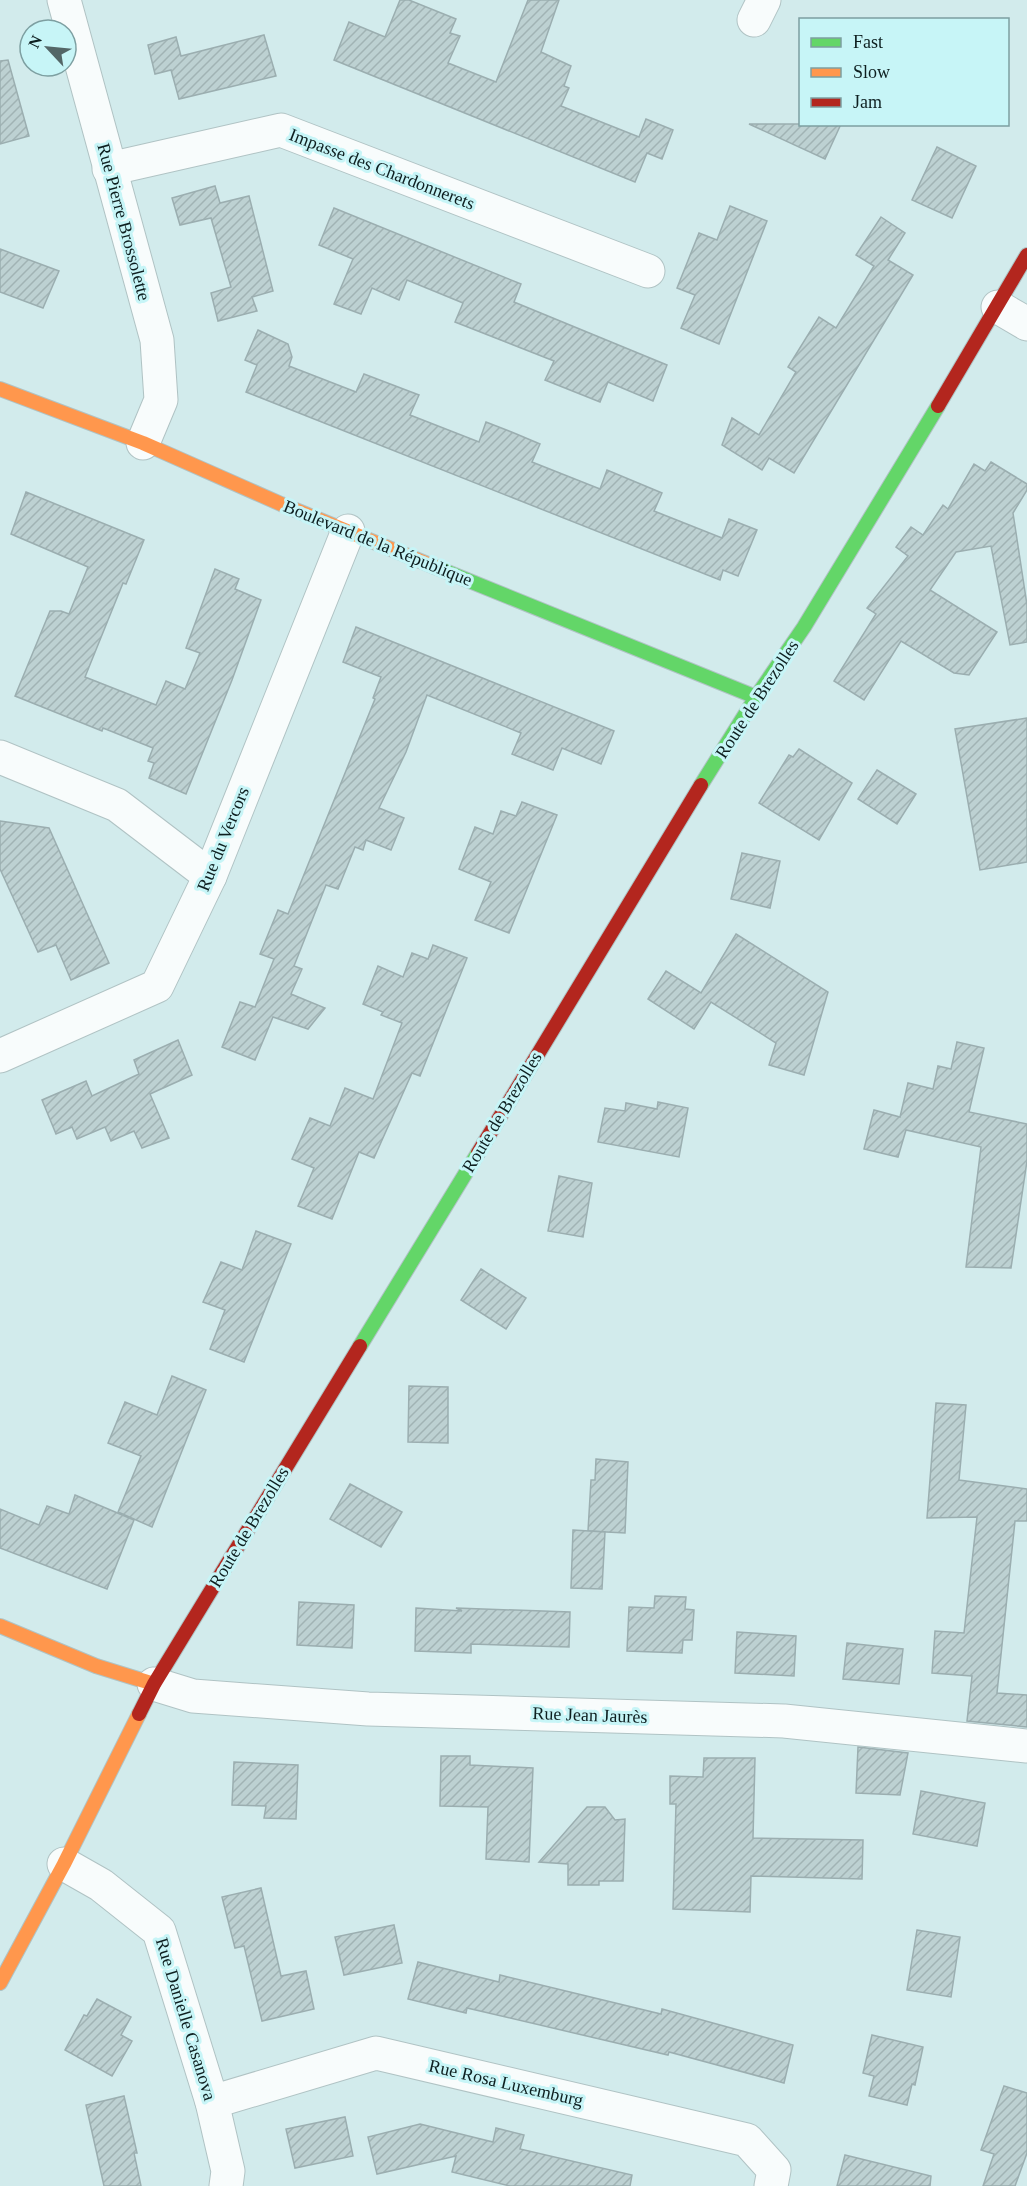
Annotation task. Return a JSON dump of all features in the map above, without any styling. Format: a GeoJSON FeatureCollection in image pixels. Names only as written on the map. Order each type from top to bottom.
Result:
{"type":"FeatureCollection","features":[{"type":"Feature","properties":{"kind":"main road","name":"Route de Brezolles"},"geometry":{"type":"LineString","coordinates":[[0,1983],[64,1864],[154,1684],[756,697],[804,627],[998,308],[1027,255]]}},
{"type":"Feature","properties":{"kind":"main road","name":"Boulevard de la République"},"geometry":{"type":"LineString","coordinates":[[0,389],[143,443],[281,504],[756,697]]}},
{"type":"Feature","properties":{"kind":"main road"},"geometry":{"type":"LineString","coordinates":[[0,1626],[96,1666],[154,1684]]}},
{"type":"Feature","properties":{"kind":"street","name":"Rue Pierre Brossolette"},"geometry":{"type":"LineString","coordinates":[[64,0],[157,340],[161,400],[143,443]]}},
{"type":"Feature","properties":{"kind":"street","name":"Impasse des Chardonnerets"},"geometry":{"type":"LineString","coordinates":[[109,169],[281,130],[648,271]]}},
{"type":"Feature","properties":{"kind":"street"},"geometry":{"type":"LineString","coordinates":[[998,308],[1027,324]]}},
{"type":"Feature","properties":{"kind":"street","name":"Rue du Vercors"},"geometry":{"type":"LineString","coordinates":[[0,1056],[157,986],[210,876],[348,531]]}},
{"type":"Feature","properties":{"kind":"street"},"geometry":{"type":"LineString","coordinates":[[0,757],[117,805],[210,876]]}},
{"type":"Feature","properties":{"kind":"street","name":"Rue Jean Jaurès"},"geometry":{"type":"LineString","coordinates":[[154,1684],[193,1696],[368,1709],[784,1720],[1027,1746]]}},
{"type":"Feature","properties":{"kind":"street","name":"Rue Danielle Casanova"},"geometry":{"type":"LineString","coordinates":[[64,1864],[101,1885],[159,1931],[212,2102],[228,2171],[226,2186]]}},
{"type":"Feature","properties":{"kind":"street","name":"Rue Rosa Luxemburg"},"geometry":{"type":"LineString","coordinates":[[212,2102],[376,2053],[747,2139],[774,2170],[771,2186]]}},
{"type":"Feature","properties":{"kind":"building"},"geometry":{"type":"Polygon","coordinates":[[[400,0],[409,0],[456,19],[450,33],[460,36],[448,63],[496,82],[528,0],[559,0],[541,52],[571,66],[564,86],[569,88],[561,106],[639,137],[646,119],[673,130],[662,159],[647,153],[635,182],[334,60],[349,22],[385,37],[400,0]]]}},
{"type":"Feature","properties":{"kind":"building"},"geometry":{"type":"Polygon","coordinates":[[[264,35],[276,76],[179,99],[171,70],[155,74],[148,45],[176,37],[181,56],[264,35]]]}},
{"type":"Feature","properties":{"kind":"building"},"geometry":{"type":"Polygon","coordinates":[[[8,60],[29,136],[0,144],[0,61],[8,60]]]}},
{"type":"Feature","properties":{"kind":"building"},"geometry":{"type":"Polygon","coordinates":[[[749,124],[840,126],[825,159],[749,124]]]}},
{"type":"Feature","properties":{"kind":"building"},"geometry":{"type":"Polygon","coordinates":[[[937,147],[976,166],[952,218],[912,200],[937,147]]]}},
{"type":"Feature","properties":{"kind":"building"},"geometry":{"type":"Polygon","coordinates":[[[215,186],[220,203],[249,196],[273,291],[252,297],[257,311],[218,321],[211,293],[231,287],[211,218],[180,225],[172,198],[215,186]]]}},
{"type":"Feature","properties":{"kind":"building"},"geometry":{"type":"Polygon","coordinates":[[[730,206],[767,221],[719,344],[681,328],[695,295],[677,288],[699,233],[717,240],[730,206]]]}},
{"type":"Feature","properties":{"kind":"building"},"geometry":{"type":"Polygon","coordinates":[[[334,208],[521,284],[514,302],[667,365],[653,401],[608,382],[600,402],[545,380],[554,361],[455,322],[463,303],[407,280],[399,300],[372,288],[361,314],[334,304],[353,259],[319,245],[334,208]]]}},
{"type":"Feature","properties":{"kind":"building"},"geometry":{"type":"Polygon","coordinates":[[[881,217],[905,233],[888,260],[913,275],[794,473],[769,458],[762,470],[722,445],[732,418],[759,435],[796,372],[788,367],[819,317],[836,328],[874,266],[856,255],[881,217]]]}},
{"type":"Feature","properties":{"kind":"building"},"geometry":{"type":"Polygon","coordinates":[[[0,249],[59,271],[43,308],[0,292],[0,249]]]}},
{"type":"Feature","properties":{"kind":"building"},"geometry":{"type":"Polygon","coordinates":[[[258,330],[288,344],[292,357],[289,366],[356,392],[364,374],[419,395],[410,415],[479,442],[486,422],[514,433],[540,444],[532,462],[600,489],[607,470],[662,493],[654,511],[722,538],[729,519],[757,530],[738,576],[723,570],[720,580],[246,392],[257,365],[245,360],[258,330]]]}},
{"type":"Feature","properties":{"kind":"building"},"geometry":{"type":"Polygon","coordinates":[[[991,462],[1027,484],[1027,490],[1013,513],[1027,605],[1027,642],[1010,645],[991,546],[956,552],[930,590],[997,632],[969,675],[954,673],[901,641],[864,700],[834,681],[876,614],[867,608],[908,556],[896,547],[911,527],[923,535],[943,505],[948,509],[974,464],[985,471],[991,462]]]}},
{"type":"Feature","properties":{"kind":"building"},"geometry":{"type":"Polygon","coordinates":[[[26,492],[144,540],[126,584],[123,583],[85,677],[156,705],[166,681],[185,689],[200,653],[186,648],[215,569],[239,579],[235,589],[261,600],[186,794],[149,778],[154,763],[148,761],[153,748],[103,728],[102,731],[15,696],[50,611],[69,614],[88,567],[11,534],[26,492]]]}},
{"type":"Feature","properties":{"kind":"building"},"geometry":{"type":"Polygon","coordinates":[[[356,627],[614,731],[601,764],[562,748],[553,770],[512,754],[521,733],[427,695],[406,752],[379,808],[404,818],[391,850],[366,840],[363,850],[355,847],[338,889],[326,885],[294,966],[302,969],[291,994],[325,1008],[308,1029],[273,1017],[255,1060],[222,1047],[240,1002],[255,1007],[274,959],[260,954],[278,910],[288,914],[375,699],[373,698],[381,677],[343,662],[356,627]]]}},
{"type":"Feature","properties":{"kind":"building"},"geometry":{"type":"Polygon","coordinates":[[[1027,718],[1027,862],[980,870],[955,729],[1027,718]]]}},
{"type":"Feature","properties":{"kind":"building"},"geometry":{"type":"Polygon","coordinates":[[[799,749],[852,783],[819,840],[759,803],[789,755],[793,757],[799,749]]]}},
{"type":"Feature","properties":{"kind":"building"},"geometry":{"type":"Polygon","coordinates":[[[877,770],[916,794],[897,824],[858,799],[877,770]]]}},
{"type":"Feature","properties":{"kind":"building"},"geometry":{"type":"Polygon","coordinates":[[[522,802],[557,815],[509,933],[475,920],[491,882],[459,869],[475,827],[493,834],[501,811],[516,816],[522,802]]]}},
{"type":"Feature","properties":{"kind":"building"},"geometry":{"type":"Polygon","coordinates":[[[0,821],[49,828],[109,963],[71,980],[56,945],[38,952],[0,869],[0,821]]]}},
{"type":"Feature","properties":{"kind":"building"},"geometry":{"type":"Polygon","coordinates":[[[742,853],[780,861],[770,908],[731,899],[742,853]]]}},
{"type":"Feature","properties":{"kind":"building"},"geometry":{"type":"Polygon","coordinates":[[[736,934],[828,992],[804,1075],[769,1065],[776,1043],[711,1002],[694,1029],[648,999],[666,971],[701,993],[736,934]]]}},
{"type":"Feature","properties":{"kind":"building"},"geometry":{"type":"Polygon","coordinates":[[[433,945],[467,958],[420,1076],[412,1073],[374,1158],[359,1152],[332,1219],[298,1206],[314,1168],[292,1159],[310,1118],[330,1126],[345,1088],[373,1099],[402,1023],[381,1015],[383,1012],[363,1004],[378,966],[403,977],[412,953],[428,959],[433,945]]]}},
{"type":"Feature","properties":{"kind":"building"},"geometry":{"type":"Polygon","coordinates":[[[178,1040],[192,1075],[150,1094],[169,1138],[142,1148],[134,1131],[111,1141],[105,1127],[77,1139],[72,1127],[56,1134],[42,1100],[86,1081],[92,1096],[139,1074],[134,1060],[178,1040]]]}},
{"type":"Feature","properties":{"kind":"building"},"geometry":{"type":"Polygon","coordinates":[[[957,1042],[984,1048],[969,1112],[1027,1124],[1027,1161],[1011,1268],[966,1267],[981,1147],[906,1130],[898,1157],[864,1149],[874,1110],[900,1117],[908,1083],[933,1089],[938,1066],[951,1069],[957,1042]]]}},
{"type":"Feature","properties":{"kind":"building"},"geometry":{"type":"Polygon","coordinates":[[[658,1102],[688,1108],[679,1157],[598,1142],[605,1108],[625,1111],[626,1103],[657,1109],[658,1102]]]}},
{"type":"Feature","properties":{"kind":"building"},"geometry":{"type":"Polygon","coordinates":[[[559,1176],[592,1183],[583,1237],[548,1231],[559,1176]]]}},
{"type":"Feature","properties":{"kind":"building"},"geometry":{"type":"Polygon","coordinates":[[[256,1231],[291,1244],[244,1362],[210,1349],[225,1310],[203,1302],[221,1262],[242,1270],[256,1231]]]}},
{"type":"Feature","properties":{"kind":"building"},"geometry":{"type":"Polygon","coordinates":[[[481,1269],[526,1298],[506,1329],[461,1300],[481,1269]]]}},
{"type":"Feature","properties":{"kind":"building"},"geometry":{"type":"Polygon","coordinates":[[[172,1376],[206,1390],[152,1527],[118,1512],[141,1456],[108,1443],[125,1402],[157,1415],[172,1376]]]}},
{"type":"Feature","properties":{"kind":"building"},"geometry":{"type":"Polygon","coordinates":[[[409,1386],[448,1387],[448,1443],[408,1442],[409,1386]]]}},
{"type":"Feature","properties":{"kind":"building"},"geometry":{"type":"Polygon","coordinates":[[[936,1403],[966,1405],[959,1480],[1027,1489],[1027,1521],[1015,1521],[997,1693],[1027,1695],[1027,1727],[967,1721],[972,1676],[932,1673],[935,1631],[964,1633],[977,1517],[927,1518],[936,1403]]]}},
{"type":"Feature","properties":{"kind":"building"},"geometry":{"type":"Polygon","coordinates":[[[596,1459],[628,1462],[625,1533],[588,1531],[591,1480],[595,1480],[596,1459]]]}},
{"type":"Feature","properties":{"kind":"building"},"geometry":{"type":"Polygon","coordinates":[[[350,1484],[402,1512],[381,1547],[330,1519],[350,1484]]]}},
{"type":"Feature","properties":{"kind":"building"},"geometry":{"type":"Polygon","coordinates":[[[75,1495],[134,1520],[107,1589],[0,1548],[0,1509],[39,1525],[47,1506],[69,1514],[75,1495]]]}},
{"type":"Feature","properties":{"kind":"building"},"geometry":{"type":"Polygon","coordinates":[[[573,1530],[605,1532],[602,1589],[571,1588],[573,1530]]]}},
{"type":"Feature","properties":{"kind":"building"},"geometry":{"type":"Polygon","coordinates":[[[655,1596],[686,1597],[685,1609],[694,1610],[692,1640],[683,1640],[682,1653],[627,1651],[629,1607],[654,1608],[655,1596]]]}},
{"type":"Feature","properties":{"kind":"building"},"geometry":{"type":"Polygon","coordinates":[[[299,1602],[354,1605],[352,1648],[297,1645],[299,1602]]]}},
{"type":"Feature","properties":{"kind":"building"},"geometry":{"type":"Polygon","coordinates":[[[416,1608],[462,1611],[456,1608],[570,1612],[569,1647],[471,1644],[471,1653],[415,1651],[416,1608]]]}},
{"type":"Feature","properties":{"kind":"building"},"geometry":{"type":"Polygon","coordinates":[[[737,1632],[796,1636],[794,1676],[735,1673],[737,1632]]]}},
{"type":"Feature","properties":{"kind":"building"},"geometry":{"type":"Polygon","coordinates":[[[847,1643],[903,1649],[899,1684],[843,1679],[847,1643]]]}},
{"type":"Feature","properties":{"kind":"building"},"geometry":{"type":"Polygon","coordinates":[[[858,1747],[908,1753],[900,1795],[856,1793],[858,1747]]]}},
{"type":"Feature","properties":{"kind":"building"},"geometry":{"type":"Polygon","coordinates":[[[441,1756],[470,1756],[470,1765],[533,1768],[529,1862],[486,1859],[488,1807],[440,1806],[441,1756]]]}},
{"type":"Feature","properties":{"kind":"building"},"geometry":{"type":"Polygon","coordinates":[[[704,1758],[755,1758],[753,1838],[863,1840],[862,1879],[751,1876],[750,1912],[673,1909],[676,1804],[670,1804],[670,1776],[703,1777],[704,1758]]]}},
{"type":"Feature","properties":{"kind":"building"},"geometry":{"type":"Polygon","coordinates":[[[234,1762],[298,1765],[296,1819],[264,1818],[266,1806],[232,1805],[234,1762]]]}},
{"type":"Feature","properties":{"kind":"building"},"geometry":{"type":"Polygon","coordinates":[[[921,1791],[985,1803],[977,1846],[913,1834],[921,1791]]]}},
{"type":"Feature","properties":{"kind":"building"},"geometry":{"type":"Polygon","coordinates":[[[587,1807],[605,1807],[615,1820],[625,1819],[623,1881],[599,1881],[599,1885],[568,1885],[568,1864],[539,1862],[587,1807]]]}},
{"type":"Feature","properties":{"kind":"building"},"geometry":{"type":"Polygon","coordinates":[[[261,1888],[281,1976],[306,1971],[314,2009],[262,2021],[244,1946],[235,1948],[222,1897],[261,1888]]]}},
{"type":"Feature","properties":{"kind":"building"},"geometry":{"type":"Polygon","coordinates":[[[394,1925],[402,1963],[344,1975],[335,1937],[394,1925]]]}},
{"type":"Feature","properties":{"kind":"building"},"geometry":{"type":"Polygon","coordinates":[[[917,1930],[960,1937],[951,1997],[907,1990],[917,1930]]]}},
{"type":"Feature","properties":{"kind":"building"},"geometry":{"type":"Polygon","coordinates":[[[418,1962],[499,1982],[500,1975],[661,2014],[662,2009],[793,2045],[784,2083],[669,2052],[668,2055],[467,2008],[466,2013],[408,1999],[418,1962]]]}},
{"type":"Feature","properties":{"kind":"building"},"geometry":{"type":"Polygon","coordinates":[[[97,1999],[131,2017],[121,2035],[132,2041],[112,2076],[65,2050],[84,2015],[87,2016],[97,1999]]]}},
{"type":"Feature","properties":{"kind":"building"},"geometry":{"type":"Polygon","coordinates":[[[872,2035],[923,2047],[915,2085],[912,2084],[907,2105],[869,2096],[874,2076],[863,2073],[872,2035]]]}},
{"type":"Feature","properties":{"kind":"building"},"geometry":{"type":"Polygon","coordinates":[[[1004,2086],[1027,2093],[1027,2153],[1015,2186],[983,2186],[994,2154],[981,2150],[1004,2086]]]}},
{"type":"Feature","properties":{"kind":"building"},"geometry":{"type":"Polygon","coordinates":[[[124,2096],[137,2153],[134,2153],[141,2186],[104,2186],[86,2105],[124,2096]]]}},
{"type":"Feature","properties":{"kind":"building"},"geometry":{"type":"Polygon","coordinates":[[[345,2117],[353,2156],[295,2168],[286,2129],[345,2117]]]}},
{"type":"Feature","properties":{"kind":"building"},"geometry":{"type":"Polygon","coordinates":[[[420,2124],[493,2142],[496,2128],[524,2135],[520,2149],[632,2175],[630,2186],[510,2186],[452,2172],[456,2156],[377,2174],[368,2137],[420,2124]]]}},
{"type":"Feature","properties":{"kind":"building"},"geometry":{"type":"Polygon","coordinates":[[[845,2155],[931,2176],[930,2186],[837,2186],[845,2155]]]}},
{"type":"Feature","properties":{"kind":"traffic: fast"},"geometry":{"type":"LineString","coordinates":[[701,785],[756,697],[804,627],[938,406]]}},
{"type":"Feature","properties":{"kind":"traffic: fast"},"geometry":{"type":"LineString","coordinates":[[435,567],[756,697]]}},
{"type":"Feature","properties":{"kind":"traffic: fast"},"geometry":{"type":"LineString","coordinates":[[360,1346],[478,1153]]}},
{"type":"Feature","properties":{"kind":"traffic: slow"},"geometry":{"type":"LineString","coordinates":[[0,389],[143,443],[281,504],[435,567]]}},
{"type":"Feature","properties":{"kind":"traffic: slow"},"geometry":{"type":"LineString","coordinates":[[0,1626],[96,1666],[154,1684]]}},
{"type":"Feature","properties":{"kind":"traffic: slow"},"geometry":{"type":"LineString","coordinates":[[0,1983],[64,1864],[139,1714]]}},
{"type":"Feature","properties":{"kind":"traffic: jam"},"geometry":{"type":"LineString","coordinates":[[938,406],[1027,255]]}},
{"type":"Feature","properties":{"kind":"traffic: jam"},"geometry":{"type":"LineString","coordinates":[[478,1153],[701,785]]}},
{"type":"Feature","properties":{"kind":"traffic: jam"},"geometry":{"type":"LineString","coordinates":[[139,1714],[154,1684],[360,1346]]}}]}
